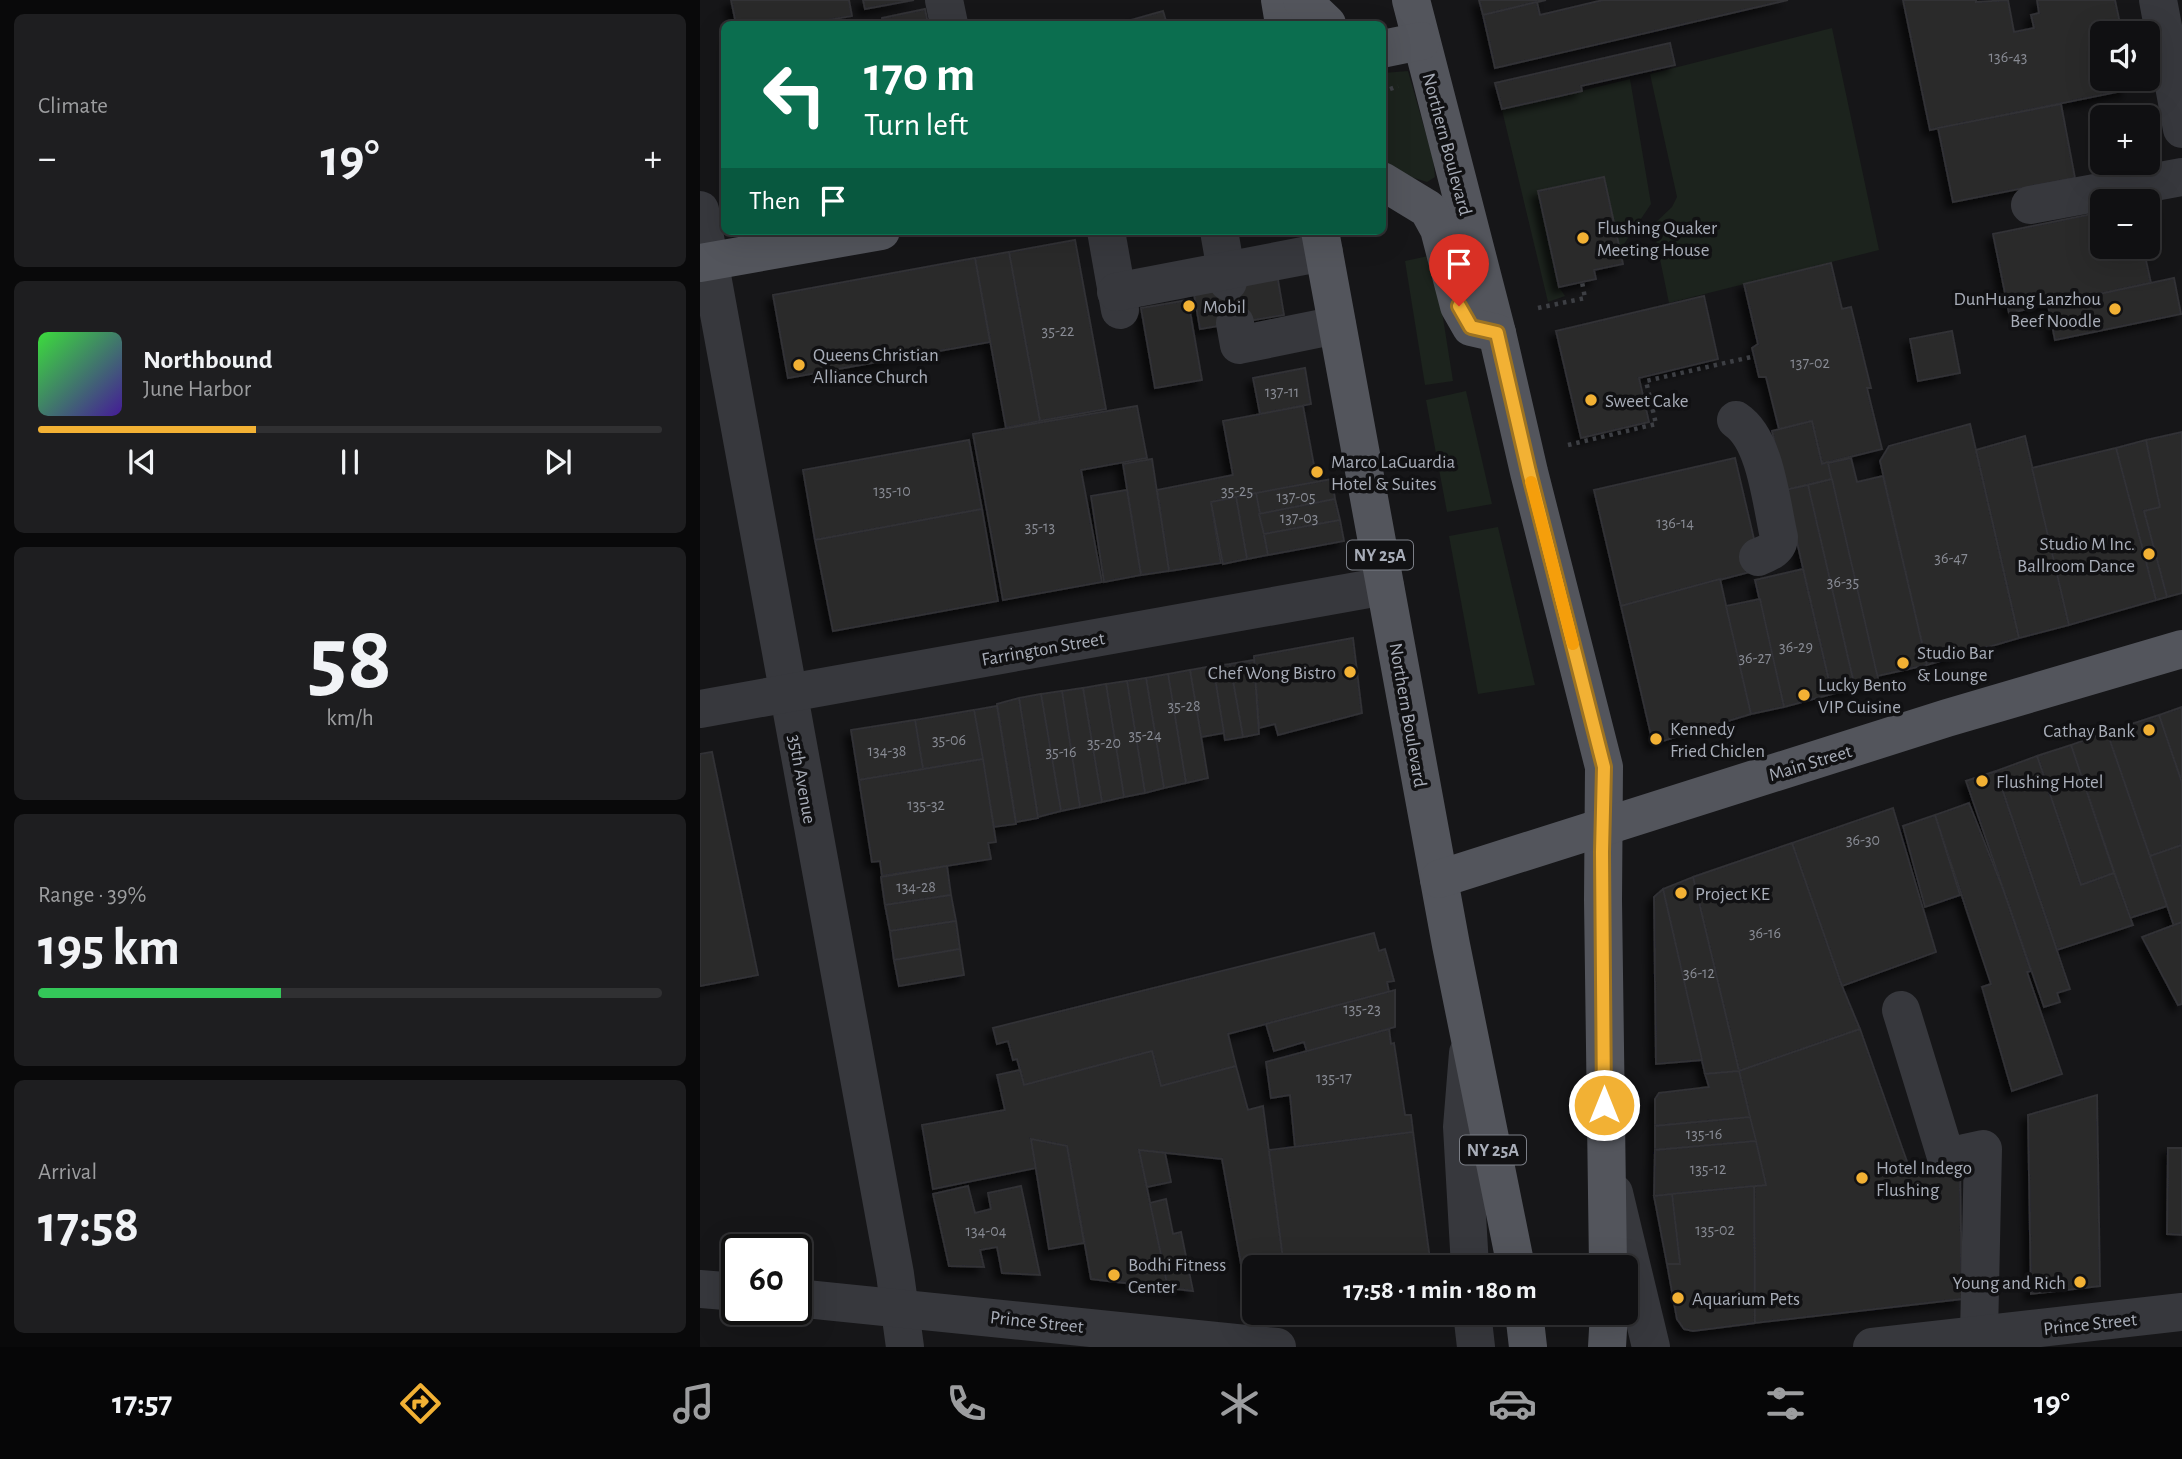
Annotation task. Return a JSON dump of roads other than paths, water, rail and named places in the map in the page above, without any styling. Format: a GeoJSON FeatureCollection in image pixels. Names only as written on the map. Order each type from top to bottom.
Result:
{"type":"FeatureCollection","features":[{"type":"Feature","properties":{"kind":"main road"},"geometry":{"type":"LineString","coordinates":[[1280,0],[1284,21]]}},
{"type":"Feature","properties":{"kind":"main road"},"geometry":{"type":"LineString","coordinates":[[1301,0],[1324,21]]}},
{"type":"Feature","properties":{"kind":"main road","name":"Northern Boulevard"},"geometry":{"type":"LineString","coordinates":[[1411,0],[1497,333],[1529,472],[1604,767],[1602,828],[1608,1255]]}},
{"type":"Feature","properties":{"kind":"main road"},"geometry":{"type":"LineString","coordinates":[[1386,48],[1421,41]]}},
{"type":"Feature","properties":{"kind":"main road"},"geometry":{"type":"LineString","coordinates":[[1386,187],[1428,209],[1439,229],[1459,306],[1471,327],[1497,333]]}},
{"type":"Feature","properties":{"kind":"main road"},"geometry":{"type":"LineString","coordinates":[[705,262],[858,235]]}},
{"type":"Feature","properties":{"kind":"main road","name":"Northern Boulevard"},"geometry":{"type":"LineString","coordinates":[[1331,247],[1338,325],[1385,586],[1439,879],[1514,1255]]}},
{"type":"Feature","properties":{"kind":"main road","name":"Main Street"},"geometry":{"type":"LineString","coordinates":[[1439,879],[1947,718],[2182,649]]}},
{"type":"Feature","properties":{"kind":"main road"},"geometry":{"type":"LineString","coordinates":[[1525,1325],[1528,1347]]}},
{"type":"Feature","properties":{"kind":"main road"},"geometry":{"type":"LineString","coordinates":[[1607,1347],[1608,1325]]}},
{"type":"Feature","properties":{"kind":"street"},"geometry":{"type":"LineString","coordinates":[[944,0],[948,21]]}},
{"type":"Feature","properties":{"kind":"street"},"geometry":{"type":"LineString","coordinates":[[2158,0],[2174,42],[2182,129]]}},
{"type":"Feature","properties":{"kind":"street"},"geometry":{"type":"LineString","coordinates":[[2030,205],[2182,177]]}},
{"type":"Feature","properties":{"kind":"street","name":"35th Avenue"},"geometry":{"type":"LineString","coordinates":[[700,211],[705,262],[788,693],[900,1307],[905,1347]]}},
{"type":"Feature","properties":{"kind":"street"},"geometry":{"type":"LineString","coordinates":[[1107,235],[1118,301],[1227,276],[1331,247]]}},
{"type":"Feature","properties":{"kind":"street"},"geometry":{"type":"LineString","coordinates":[[1220,235],[1227,276]]}},
{"type":"Feature","properties":{"kind":"street"},"geometry":{"type":"LineString","coordinates":[[1235,323],[1239,345],[1338,325]]}},
{"type":"Feature","properties":{"kind":"street"},"geometry":{"type":"LineString","coordinates":[[1736,420],[1746,427],[1760,453],[1779,537],[1772,550],[1758,557]]}},
{"type":"Feature","properties":{"kind":"street","name":"Farrington Street"},"geometry":{"type":"LineString","coordinates":[[700,709],[1385,586]]}},
{"type":"Feature","properties":{"kind":"street"},"geometry":{"type":"LineString","coordinates":[[1901,1010],[1946,1157],[1983,1149],[1979,1335]]}},
{"type":"Feature","properties":{"kind":"street","name":"Northern Boulevard"},"geometry":{"type":"LineString","coordinates":[[1469,1255],[1462,1127],[1470,1033]]}},
{"type":"Feature","properties":{"kind":"street","name":"Northern Boulevard"},"geometry":{"type":"LineString","coordinates":[[1605,1155],[1651,1347]]}},
{"type":"Feature","properties":{"kind":"street"},"geometry":{"type":"LineString","coordinates":[[700,1289],[721,1291]]}},
{"type":"Feature","properties":{"kind":"street","name":"Prince Street"},"geometry":{"type":"LineString","coordinates":[[812,1299],[1277,1347]]}},
{"type":"Feature","properties":{"kind":"street","name":"Prince Street"},"geometry":{"type":"LineString","coordinates":[[1872,1347],[2182,1312]]}},
{"type":"Feature","properties":{"kind":"street"},"geometry":{"type":"LineString","coordinates":[[1473,1325],[1476,1347]]}},
{"type":"Feature","properties":{"kind":"place","name":"Flushing Quaker Meeting House"},"geometry":{"type":"Point","coordinates":[1583,238]}},
{"type":"Feature","properties":{"kind":"place","name":"Mobil"},"geometry":{"type":"Point","coordinates":[1189,306]}},
{"type":"Feature","properties":{"kind":"place","name":"DunHuang Lanzhou Beef Noodle"},"geometry":{"type":"Point","coordinates":[2115,309]}},
{"type":"Feature","properties":{"kind":"place","name":"Queens Christian Alliance Church"},"geometry":{"type":"Point","coordinates":[799,365]}},
{"type":"Feature","properties":{"kind":"place","name":"Sweet Cake"},"geometry":{"type":"Point","coordinates":[1591,400]}},
{"type":"Feature","properties":{"kind":"place","name":"Marco LaGuardia Hotel & Suites"},"geometry":{"type":"Point","coordinates":[1317,472]}},
{"type":"Feature","properties":{"kind":"place","name":"Studio M Inc. Ballroom Dance"},"geometry":{"type":"Point","coordinates":[2149,554]}},
{"type":"Feature","properties":{"kind":"place","name":"Studio Bar & Lounge"},"geometry":{"type":"Point","coordinates":[1903,663]}},
{"type":"Feature","properties":{"kind":"place","name":"Chef Wong Bistro"},"geometry":{"type":"Point","coordinates":[1350,672]}},
{"type":"Feature","properties":{"kind":"place","name":"Lucky Bento VIP Cuisine"},"geometry":{"type":"Point","coordinates":[1804,695]}},
{"type":"Feature","properties":{"kind":"place","name":"Cathay Bank"},"geometry":{"type":"Point","coordinates":[2149,730]}},
{"type":"Feature","properties":{"kind":"place","name":"Kennedy Fried Chiclen"},"geometry":{"type":"Point","coordinates":[1656,739]}},
{"type":"Feature","properties":{"kind":"place","name":"Flushing Hotel"},"geometry":{"type":"Point","coordinates":[1982,781]}},
{"type":"Feature","properties":{"kind":"place","name":"Project KE"},"geometry":{"type":"Point","coordinates":[1681,893]}},
{"type":"Feature","properties":{"kind":"place","name":"Hotel Indego Flushing"},"geometry":{"type":"Point","coordinates":[1862,1178]}},
{"type":"Feature","properties":{"kind":"place","name":"Bodhi Fitness Center"},"geometry":{"type":"Point","coordinates":[1114,1275]}},
{"type":"Feature","properties":{"kind":"place","name":"Young and Rich"},"geometry":{"type":"Point","coordinates":[2080,1282]}},
{"type":"Feature","properties":{"kind":"place","name":"Aquarium Pets"},"geometry":{"type":"Point","coordinates":[1678,1298]}}]}
